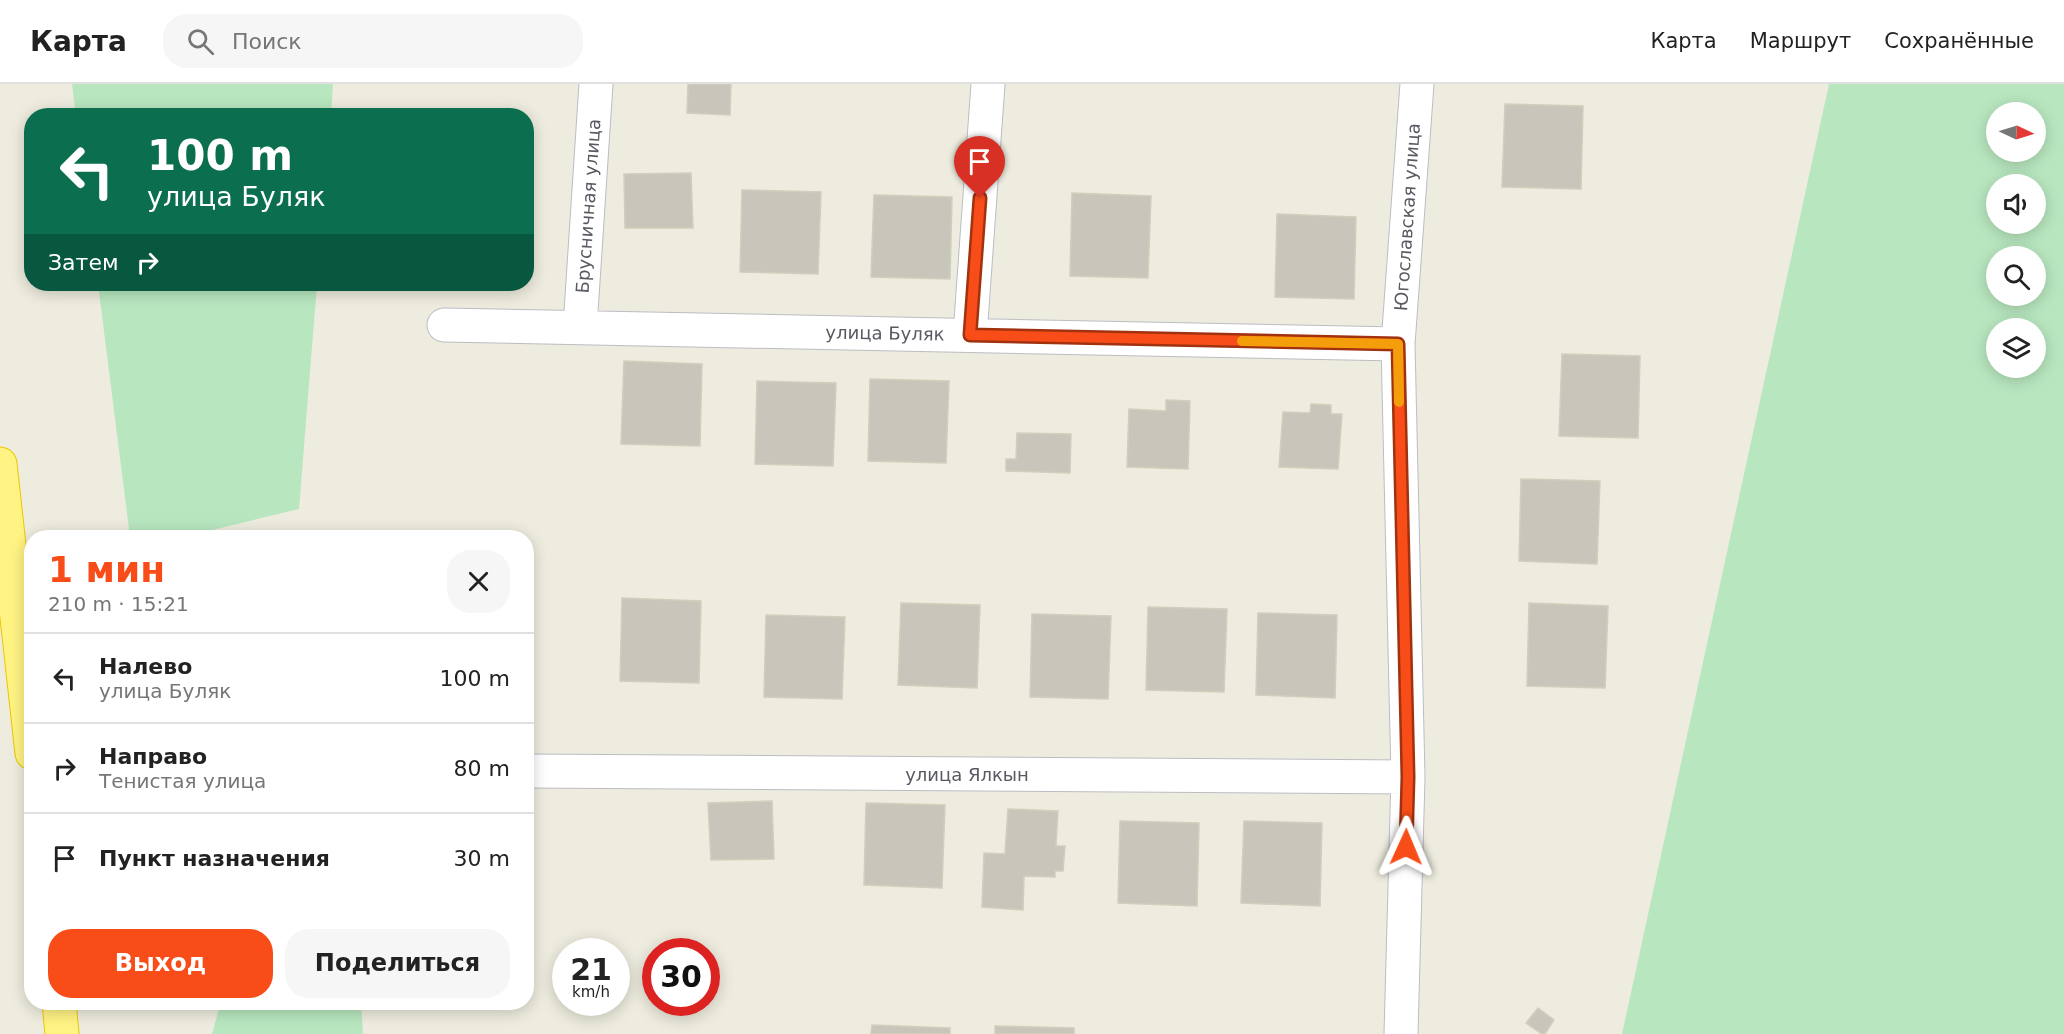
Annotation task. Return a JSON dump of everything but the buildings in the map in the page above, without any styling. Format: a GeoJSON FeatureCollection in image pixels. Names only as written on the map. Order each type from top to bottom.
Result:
{"type":"FeatureCollection","features":[{"type":"Feature","properties":{"kind":"highway"},"geometry":{"type":"LineString","coordinates":[[0,464],[24,681]]}},
{"type":"Feature","properties":{"kind":"highway"},"geometry":{"type":"LineString","coordinates":[[60,1010],[62,1034]]}},
{"type":"Feature","properties":{"kind":"street","name":"Брусничная улица"},"geometry":{"type":"LineString","coordinates":[[580,327],[596,84]]}},
{"type":"Feature","properties":{"kind":"street"},"geometry":{"type":"LineString","coordinates":[[970,335],[988,84]]}},
{"type":"Feature","properties":{"kind":"street","name":"Югославская улица"},"geometry":{"type":"LineString","coordinates":[[1401,1034],[1408,777],[1398,344],[1417,84]]}},
{"type":"Feature","properties":{"kind":"street","name":"улица Буляк"},"geometry":{"type":"LineString","coordinates":[[444,325],[1398,344]]}},
{"type":"Feature","properties":{"kind":"street","name":"улица Ялкын"},"geometry":{"type":"LineString","coordinates":[[534,771],[1408,777]]}},
{"type":"Feature","properties":{"kind":"green space"},"geometry":{"type":"Polygon","coordinates":[[[72,84],[333,84],[331,108],[75,108],[72,84]]]}},
{"type":"Feature","properties":{"kind":"green space"},"geometry":{"type":"Polygon","coordinates":[[[1829,84],[2064,84],[2064,1034],[1622,1034],[1829,84]]]}},
{"type":"Feature","properties":{"kind":"green space"},"geometry":{"type":"Polygon","coordinates":[[[99,291],[316,291],[299,509],[212,530],[129,530],[99,291]]]}},
{"type":"Feature","properties":{"kind":"green space"},"geometry":{"type":"Polygon","coordinates":[[[219,1010],[362,1010],[363,1034],[212,1034],[219,1010]]]}},
{"type":"Feature","properties":{"kind":"slow traffic"},"geometry":{"type":"LineString","coordinates":[[1242,341],[1398,344],[1399,402]]}},
{"type":"Feature","properties":{"kind":"route"},"geometry":{"type":"LineString","coordinates":[[980,198],[970,335],[1398,344],[1408,777],[1406,847]]}}]}
